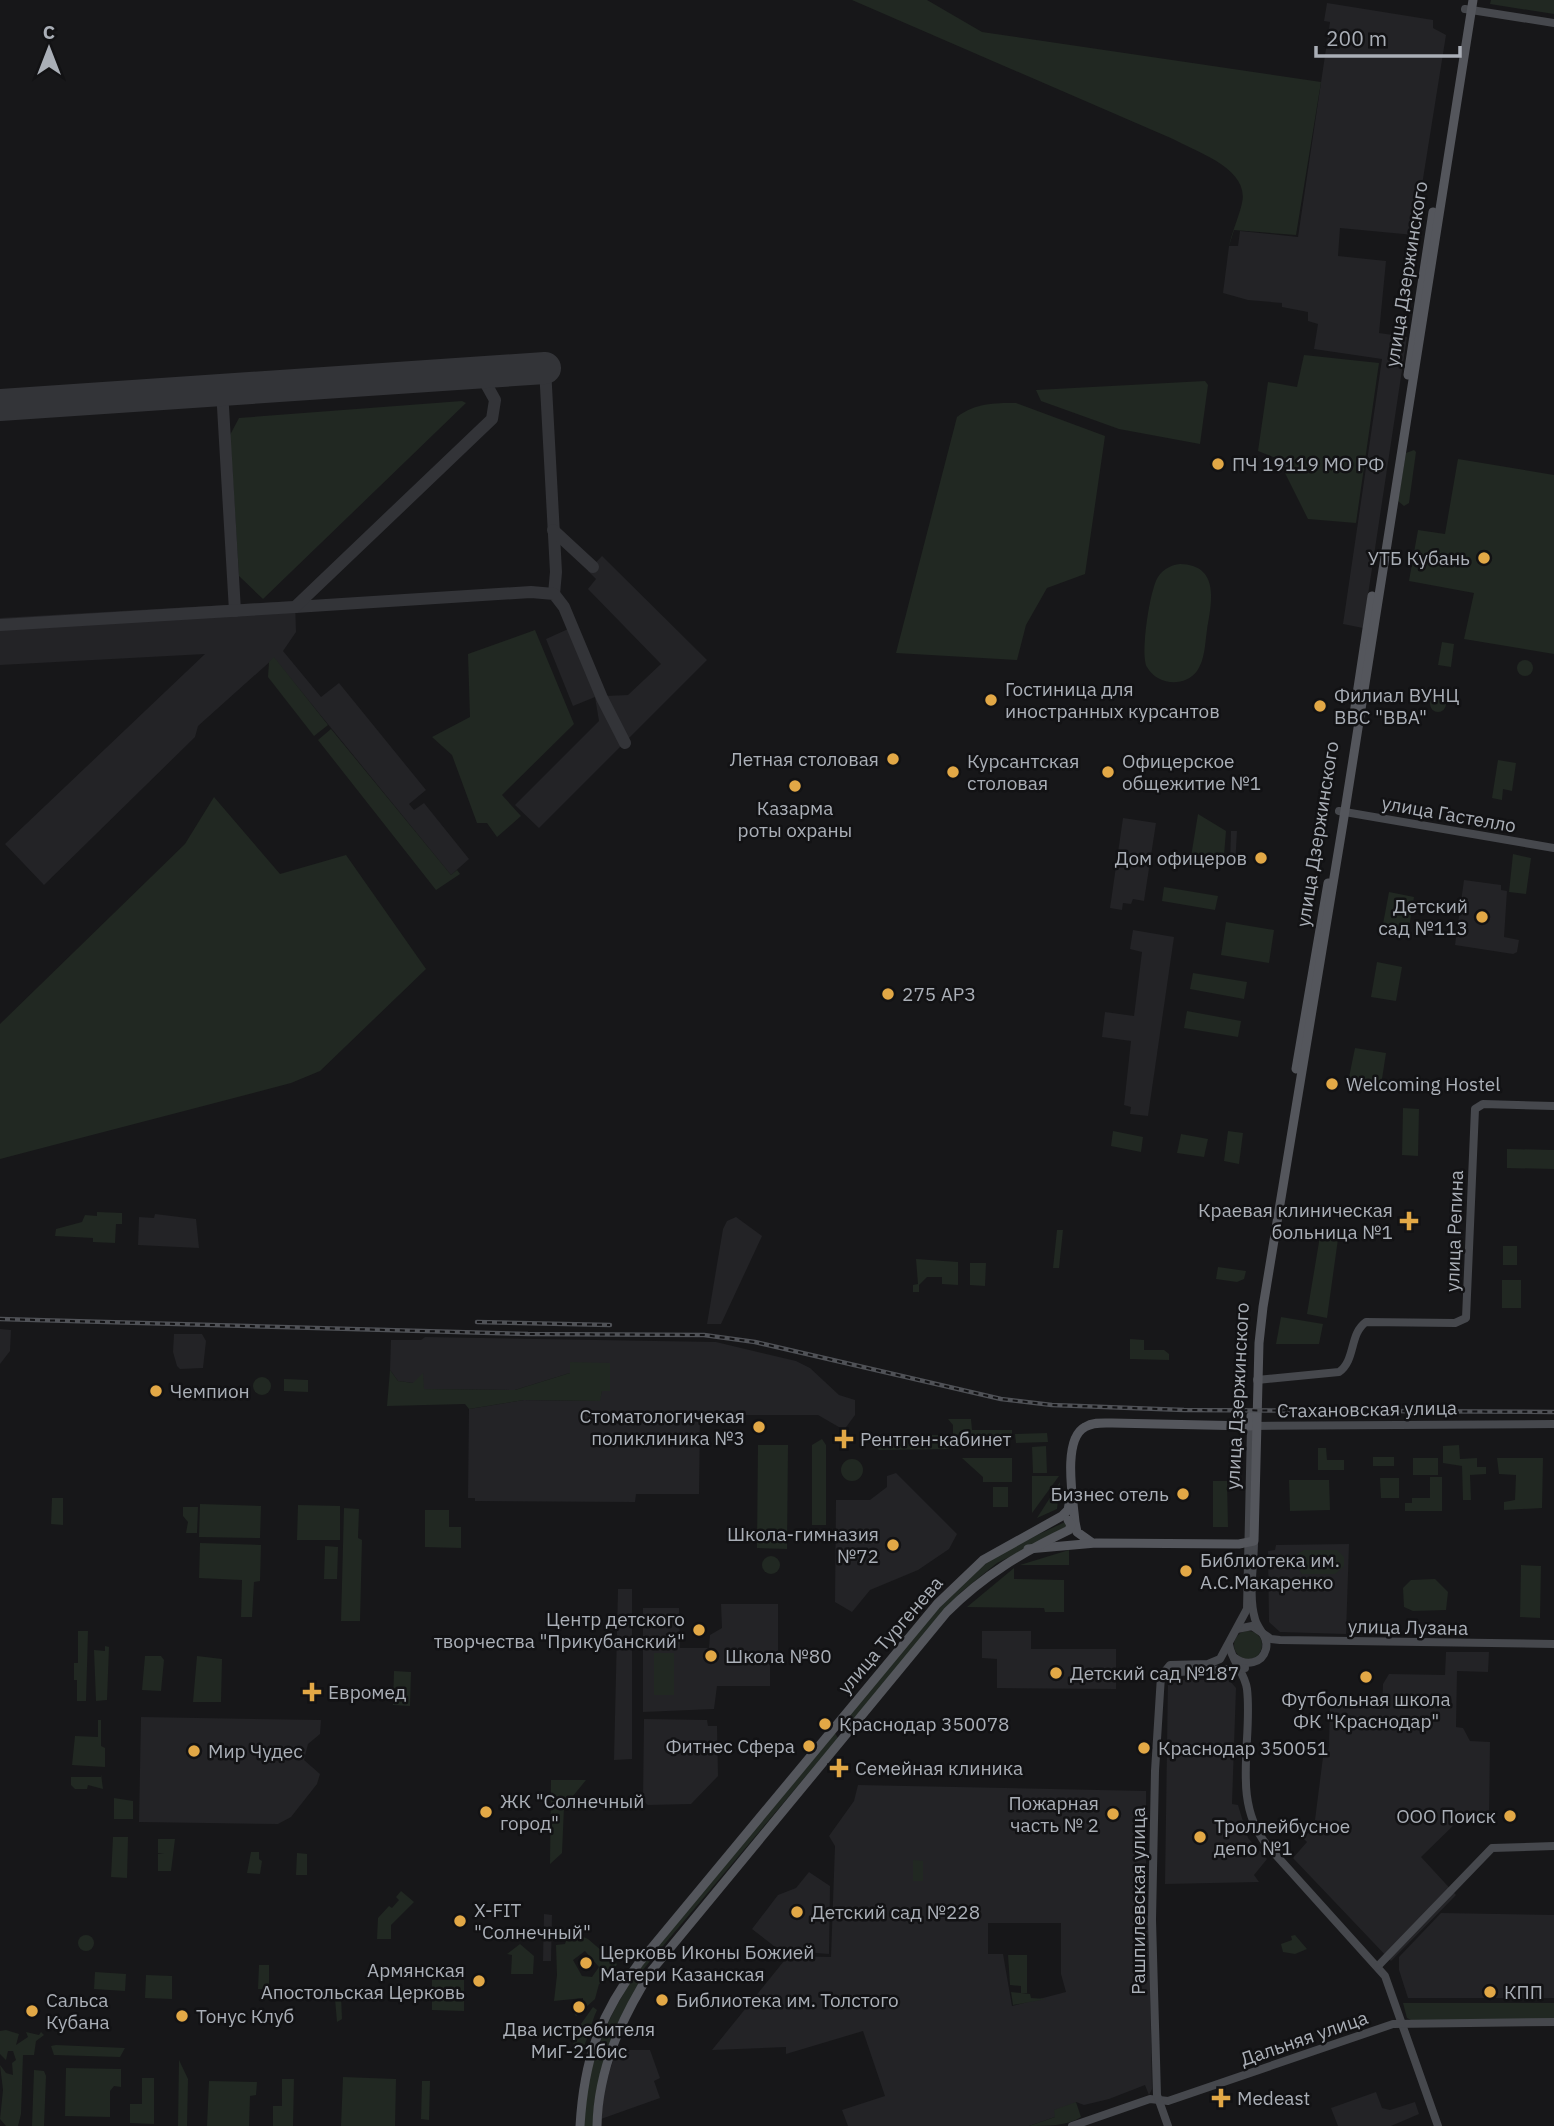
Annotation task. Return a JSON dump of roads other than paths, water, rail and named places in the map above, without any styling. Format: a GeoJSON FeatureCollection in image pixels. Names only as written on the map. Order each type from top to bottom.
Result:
{"type":"FeatureCollection","features":[{"type":"Feature","properties":{"kind":"main road","name":"улица Дзержинского"},"geometry":{"type":"LineString","coordinates":[[1253,1426],[1263,1307],[1469,5]]}},
{"type":"Feature","properties":{"kind":"main road","name":"улица Дзержинского"},"geometry":{"type":"LineString","coordinates":[[1251,1542],[1253,1342],[1342,812]]}},
{"type":"Feature","properties":{"kind":"main road","name":"Стахановская улица"},"geometry":{"type":"LineString","coordinates":[[1096,1543],[1080,1534],[1075,1526],[1072,1488],[1073,1440],[1081,1429],[1090,1424],[1253,1426]]}},
{"type":"Feature","properties":{"kind":"main road"},"geometry":{"type":"LineString","coordinates":[[1056,1520],[1068,1510],[1072,1488]]}},
{"type":"Feature","properties":{"kind":"main road","name":"улица Тургенева"},"geometry":{"type":"LineString","coordinates":[[580,2126],[586,2072],[593,2041],[609,2007],[625,1983],[931,1611],[972,1569],[1006,1545],[1056,1520],[1069,1520],[1071,1529],[1028,1549],[986,1577],[959,1600],[652,1970],[640,1988],[613,2044],[600,2094],[597,2126]]}},
{"type":"Feature","properties":{"kind":"main road","name":"улица Тургенева"},"geometry":{"type":"LineString","coordinates":[[1028,1549],[1096,1543],[1251,1542]]}},
{"type":"Feature","properties":{"kind":"main road"},"geometry":{"type":"LineString","coordinates":[[840,1721],[844,1730],[854,1727]]}},
{"type":"Feature","properties":{"kind":"main road"},"geometry":{"type":"LineString","coordinates":[[830,1732],[839,1734],[839,1745]]}},
{"type":"Feature","properties":{"kind":"main road"},"geometry":{"type":"LineString","coordinates":[[637,1969],[640,1973],[652,1970]]}},
{"type":"Feature","properties":{"kind":"main road","name":"улица Тургенева"},"geometry":{"type":"LineString","coordinates":[[637,1969],[642,1978],[640,1988]]}},
{"type":"Feature","properties":{"kind":"street"},"geometry":{"type":"LineString","coordinates":[[1469,5],[1554,23]]}},
{"type":"Feature","properties":{"kind":"street","name":"улица Гастелло"},"geometry":{"type":"LineString","coordinates":[[1342,812],[1554,848]]}},
{"type":"Feature","properties":{"kind":"street","name":"улица Репина"},"geometry":{"type":"LineString","coordinates":[[1257,1380],[1339,1372],[1348,1363],[1357,1331],[1366,1322],[1455,1323],[1466,1318],[1475,1109],[1483,1104],[1554,1106]]}},
{"type":"Feature","properties":{"kind":"street","name":"Стахановская улица"},"geometry":{"type":"LineString","coordinates":[[1253,1426],[1554,1424]]}},
{"type":"Feature","properties":{"kind":"street","name":"улица Дзержинского"},"geometry":{"type":"LineString","coordinates":[[1230,1641],[1247,1609],[1251,1542]]}},
{"type":"Feature","properties":{"kind":"street","name":"улица Дзержинского"},"geometry":{"type":"LineString","coordinates":[[1251,1542],[1254,1617],[1266,1639],[1266,1650],[1254,1662]]}},
{"type":"Feature","properties":{"kind":"street"},"geometry":{"type":"LineString","coordinates":[[1235,1631],[1246,1626],[1262,1632]]}},
{"type":"Feature","properties":{"kind":"street","name":"улица Лузана"},"geometry":{"type":"LineString","coordinates":[[1262,1632],[1280,1640],[1554,1644]]}},
{"type":"Feature","properties":{"kind":"street"},"geometry":{"type":"LineString","coordinates":[[1230,1641],[1245,1683],[1247,1798],[1253,1824],[1266,1844],[1378,1966],[1388,1983],[1438,2126]]}},
{"type":"Feature","properties":{"kind":"street"},"geometry":{"type":"LineString","coordinates":[[1162,1673],[1170,1665],[1217,1662],[1230,1641]]}},
{"type":"Feature","properties":{"kind":"street"},"geometry":{"type":"LineString","coordinates":[[1235,1658],[1243,1662],[1254,1662]]}},
{"type":"Feature","properties":{"kind":"street"},"geometry":{"type":"LineString","coordinates":[[1162,1673],[1241,1670],[1254,1662]]}},
{"type":"Feature","properties":{"kind":"street"},"geometry":{"type":"LineString","coordinates":[[1217,1671],[1245,1683]]}},
{"type":"Feature","properties":{"kind":"street","name":"Рашпилевская улица"},"geometry":{"type":"LineString","coordinates":[[1162,1673],[1152,1879],[1157,2100],[1168,2126]]}},
{"type":"Feature","properties":{"kind":"street"},"geometry":{"type":"LineString","coordinates":[[1378,1966],[1492,1848],[1554,1846]]}},
{"type":"Feature","properties":{"kind":"street","name":"Дальняя улица"},"geometry":{"type":"LineString","coordinates":[[1073,2126],[1150,2099],[1168,2101],[1403,2024],[1554,2022]]}},
{"type":"Feature","properties":{"kind":"railway"},"geometry":{"type":"LineString","coordinates":[[0,1319],[528,1334],[704,1335],[755,1342],[1001,1399],[1052,1405],[1184,1410],[1554,1412]]}},
{"type":"Feature","properties":{"kind":"railway"},"geometry":{"type":"LineString","coordinates":[[477,1322],[610,1325]]}},
{"type":"Feature","properties":{"kind":"place","name":"ПЧ 19119 МО РФ"},"geometry":{"type":"Point","coordinates":[1218,464]}},
{"type":"Feature","properties":{"kind":"place","name":"УТБ Кубань"},"geometry":{"type":"Point","coordinates":[1484,558]}},
{"type":"Feature","properties":{"kind":"place","name":"Гостиница для иностранных курсантов"},"geometry":{"type":"Point","coordinates":[991,700]}},
{"type":"Feature","properties":{"kind":"place","name":"Филиал ВУНЦ ВВС \"ВВА\""},"geometry":{"type":"Point","coordinates":[1320,706]}},
{"type":"Feature","properties":{"kind":"place","name":"Летная столовая"},"geometry":{"type":"Point","coordinates":[893,759]}},
{"type":"Feature","properties":{"kind":"place","name":"Курсантская столовая"},"geometry":{"type":"Point","coordinates":[953,772]}},
{"type":"Feature","properties":{"kind":"place","name":"Офицерское общежитие №1"},"geometry":{"type":"Point","coordinates":[1108,772]}},
{"type":"Feature","properties":{"kind":"place","name":"Казарма роты охраны"},"geometry":{"type":"Point","coordinates":[795,786]}},
{"type":"Feature","properties":{"kind":"place","name":"Дом офицеров"},"geometry":{"type":"Point","coordinates":[1261,858]}},
{"type":"Feature","properties":{"kind":"place","name":"Детский сад №113"},"geometry":{"type":"Point","coordinates":[1482,917]}},
{"type":"Feature","properties":{"kind":"place","name":"275 АРЗ"},"geometry":{"type":"Point","coordinates":[888,994]}},
{"type":"Feature","properties":{"kind":"place","name":"Welcoming Hostel"},"geometry":{"type":"Point","coordinates":[1332,1084]}},
{"type":"Feature","properties":{"kind":"place","name":"Краевая клиническая больница №1"},"geometry":{"type":"Point","coordinates":[1409,1221]}},
{"type":"Feature","properties":{"kind":"place","name":"Чемпион"},"geometry":{"type":"Point","coordinates":[156,1391]}},
{"type":"Feature","properties":{"kind":"place","name":"Стоматологичекая поликлиника №3"},"geometry":{"type":"Point","coordinates":[759,1427]}},
{"type":"Feature","properties":{"kind":"place","name":"Рентген-кабинет"},"geometry":{"type":"Point","coordinates":[844,1439]}},
{"type":"Feature","properties":{"kind":"place","name":"Бизнес отель"},"geometry":{"type":"Point","coordinates":[1183,1494]}},
{"type":"Feature","properties":{"kind":"place","name":"Школа-гимназия №72"},"geometry":{"type":"Point","coordinates":[893,1545]}},
{"type":"Feature","properties":{"kind":"place","name":"Библиотека им. А.С.Макаренко"},"geometry":{"type":"Point","coordinates":[1186,1571]}},
{"type":"Feature","properties":{"kind":"place","name":"Центр детского творчества \"Прикубанский\""},"geometry":{"type":"Point","coordinates":[699,1630]}},
{"type":"Feature","properties":{"kind":"place","name":"Школа №80"},"geometry":{"type":"Point","coordinates":[711,1656]}},
{"type":"Feature","properties":{"kind":"place","name":"Детский сад №187"},"geometry":{"type":"Point","coordinates":[1056,1673]}},
{"type":"Feature","properties":{"kind":"place","name":"Футбольная школа ФК \"Краснодар\""},"geometry":{"type":"Point","coordinates":[1366,1677]}},
{"type":"Feature","properties":{"kind":"place","name":"Евромед"},"geometry":{"type":"Point","coordinates":[312,1692]}},
{"type":"Feature","properties":{"kind":"place","name":"Краснодар 350078"},"geometry":{"type":"Point","coordinates":[825,1724]}},
{"type":"Feature","properties":{"kind":"place","name":"Фитнес Сфера"},"geometry":{"type":"Point","coordinates":[809,1746]}},
{"type":"Feature","properties":{"kind":"place","name":"Краснодар 350051"},"geometry":{"type":"Point","coordinates":[1144,1748]}},
{"type":"Feature","properties":{"kind":"place","name":"Мир Чудес"},"geometry":{"type":"Point","coordinates":[194,1751]}},
{"type":"Feature","properties":{"kind":"place","name":"Семейная клиника"},"geometry":{"type":"Point","coordinates":[839,1768]}},
{"type":"Feature","properties":{"kind":"place","name":"ЖК \"Солнечный город\""},"geometry":{"type":"Point","coordinates":[486,1812]}},
{"type":"Feature","properties":{"kind":"place","name":"Пожарная часть № 2"},"geometry":{"type":"Point","coordinates":[1113,1814]}},
{"type":"Feature","properties":{"kind":"place","name":"ООО Поиск"},"geometry":{"type":"Point","coordinates":[1510,1816]}},
{"type":"Feature","properties":{"kind":"place","name":"Троллейбусное депо №1"},"geometry":{"type":"Point","coordinates":[1200,1837]}},
{"type":"Feature","properties":{"kind":"place","name":"Детский сад №228"},"geometry":{"type":"Point","coordinates":[797,1912]}},
{"type":"Feature","properties":{"kind":"place","name":"X-FIT \"Солнечный\""},"geometry":{"type":"Point","coordinates":[460,1921]}},
{"type":"Feature","properties":{"kind":"place","name":"Церковь Иконы Божией Матери Казанская"},"geometry":{"type":"Point","coordinates":[586,1963]}},
{"type":"Feature","properties":{"kind":"place","name":"Армянская Апостольская Церковь"},"geometry":{"type":"Point","coordinates":[479,1981]}},
{"type":"Feature","properties":{"kind":"place","name":"КПП"},"geometry":{"type":"Point","coordinates":[1490,1992]}},
{"type":"Feature","properties":{"kind":"place","name":"Библиотека им. Толстого"},"geometry":{"type":"Point","coordinates":[662,2000]}},
{"type":"Feature","properties":{"kind":"place","name":"Два истребителя МиГ-21бис"},"geometry":{"type":"Point","coordinates":[579,2007]}},
{"type":"Feature","properties":{"kind":"place","name":"Сальса Кубана"},"geometry":{"type":"Point","coordinates":[32,2011]}},
{"type":"Feature","properties":{"kind":"place","name":"Тонус Клуб"},"geometry":{"type":"Point","coordinates":[182,2016]}},
{"type":"Feature","properties":{"kind":"place","name":"Medeast"},"geometry":{"type":"Point","coordinates":[1221,2098]}}]}
